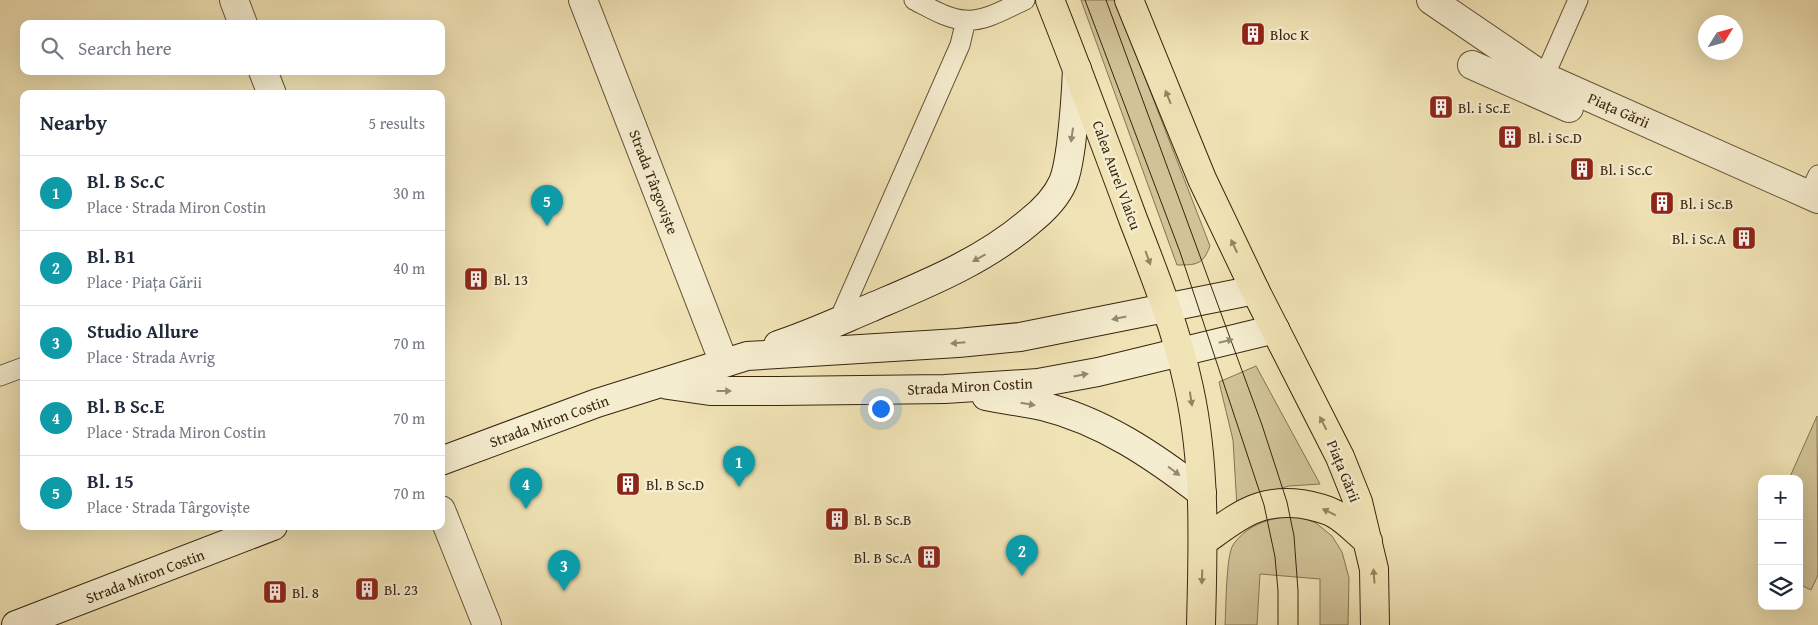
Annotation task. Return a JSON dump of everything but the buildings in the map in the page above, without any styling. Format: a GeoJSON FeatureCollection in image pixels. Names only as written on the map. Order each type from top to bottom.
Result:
{"type":"FeatureCollection","features":[{"type":"Feature","properties":{"kind":"main road"},"geometry":{"type":"LineString","coordinates":[[234,0],[242,20]]}},
{"type":"Feature","properties":{"kind":"main road","name":"Strada Târgoviște"},"geometry":{"type":"LineString","coordinates":[[583,0],[735,360]]}},
{"type":"Feature","properties":{"kind":"main road","name":"Calea Aurel Vlaicu"},"geometry":{"type":"LineString","coordinates":[[1050,0],[1166,308],[1179,352]]}},
{"type":"Feature","properties":{"kind":"main road"},"geometry":{"type":"LineString","coordinates":[[1129,0],[1202,180],[1254,290],[1275,329]]}},
{"type":"Feature","properties":{"kind":"main road","name":"Piața Gării"},"geometry":{"type":"LineString","coordinates":[[1431,0],[1544,76],[1816,197]]}},
{"type":"Feature","properties":{"kind":"main road"},"geometry":{"type":"LineString","coordinates":[[1472,65],[1816,197]]}},
{"type":"Feature","properties":{"kind":"main road"},"geometry":{"type":"LineString","coordinates":[[735,360],[807,335],[943,277],[1013,236],[1053,200],[1063,182],[1068,165],[1076,111],[1077,69]]}},
{"type":"Feature","properties":{"kind":"main road"},"geometry":{"type":"LineString","coordinates":[[265,75],[270,90]]}},
{"type":"Feature","properties":{"kind":"main road","name":"Strada Miron Costin"},"geometry":{"type":"LineString","coordinates":[[445,460],[597,403],[735,360],[1020,337],[1254,290]]}},
{"type":"Feature","properties":{"kind":"main road","name":"Strada Miron Costin"},"geometry":{"type":"LineString","coordinates":[[659,384],[710,391],[945,389],[1038,383],[1098,372],[1275,329]]}},
{"type":"Feature","properties":{"kind":"main road","name":"Piața Gării"},"geometry":{"type":"LineString","coordinates":[[1275,329],[1340,457],[1358,502],[1374,569],[1375,625]]}},
{"type":"Feature","properties":{"kind":"main road"},"geometry":{"type":"LineString","coordinates":[[1179,352],[1189,387],[1202,493],[1204,541],[1200,625]]}},
{"type":"Feature","properties":{"kind":"main road"},"geometry":{"type":"LineString","coordinates":[[945,389],[1044,407],[1110,431],[1158,460],[1202,493]]}},
{"type":"Feature","properties":{"kind":"main road"},"geometry":{"type":"LineString","coordinates":[[1204,541],[1229,522],[1248,511],[1264,505],[1287,502],[1318,506],[1337,515],[1368,541]]}},
{"type":"Feature","properties":{"kind":"main road"},"geometry":{"type":"LineString","coordinates":[[445,520],[487,625]]}},
{"type":"Feature","properties":{"kind":"main road","name":"Strada Miron Costin"},"geometry":{"type":"LineString","coordinates":[[16,625],[263,530]]}},
{"type":"Feature","properties":{"kind":"lane"},"geometry":{"type":"LineString","coordinates":[[914,0],[949,17],[966,20],[986,16],[1025,0]]}},
{"type":"Feature","properties":{"kind":"lane"},"geometry":{"type":"LineString","coordinates":[[1544,76],[1578,0]]}},
{"type":"Feature","properties":{"kind":"lane"},"geometry":{"type":"LineString","coordinates":[[838,322],[960,45],[966,20]]}},
{"type":"Feature","properties":{"kind":"lane"},"geometry":{"type":"LineString","coordinates":[[0,376],[20,368]]}},
{"type":"Feature","properties":{"kind":"shaded area"},"geometry":{"type":"Polygon","coordinates":[[[1081,0],[1115,0],[1210,246],[1205,257],[1198,263],[1177,265],[1081,0]]]}},
{"type":"Feature","properties":{"kind":"shaded area"},"geometry":{"type":"Polygon","coordinates":[[[1256,366],[1320,484],[1289,486],[1265,493],[1237,507],[1233,440],[1219,382],[1256,366]]]}},
{"type":"Feature","properties":{"kind":"shaded area"},"geometry":{"type":"Polygon","coordinates":[[[1817,416],[1818,575],[1811,590],[1803,586],[1803,475],[1791,475],[1817,416]]]}},
{"type":"Feature","properties":{"kind":"shaded area"},"geometry":{"type":"Polygon","coordinates":[[[1298,516],[1316,523],[1332,536],[1342,552],[1349,578],[1348,625],[1320,625],[1320,579],[1260,574],[1257,625],[1225,625],[1229,560],[1233,545],[1239,537],[1254,526],[1270,520],[1298,516]]]}},
{"type":"Feature","properties":{"kind":"tram line"},"geometry":{"type":"LineString","coordinates":[[1085,0],[1180,252],[1264,505],[1275,557],[1278,625]]}},
{"type":"Feature","properties":{"kind":"tram line"},"geometry":{"type":"LineString","coordinates":[[1106,0],[1262,425],[1287,502],[1294,536],[1298,591],[1298,625]]}},
{"type":"Feature","properties":{"kind":"place","name":"Bloc K"},"geometry":{"type":"Point","coordinates":[1253,34]}},
{"type":"Feature","properties":{"kind":"place","name":"Bl. i Sc.E"},"geometry":{"type":"Point","coordinates":[1441,107]}},
{"type":"Feature","properties":{"kind":"place","name":"Bl. i Sc.D"},"geometry":{"type":"Point","coordinates":[1510,137]}},
{"type":"Feature","properties":{"kind":"place","name":"Bl. i Sc.C"},"geometry":{"type":"Point","coordinates":[1582,169]}},
{"type":"Feature","properties":{"kind":"place","name":"Bl. i Sc.B"},"geometry":{"type":"Point","coordinates":[1662,203]}},
{"type":"Feature","properties":{"kind":"place","name":"Bl. 15"},"geometry":{"type":"Point","coordinates":[547,226]}},
{"type":"Feature","properties":{"kind":"place","name":"Bl. i Sc.A"},"geometry":{"type":"Point","coordinates":[1744,238]}},
{"type":"Feature","properties":{"kind":"place","name":"Bl. 13"},"geometry":{"type":"Point","coordinates":[476,279]}},
{"type":"Feature","properties":{"kind":"place","name":"Bl. B Sc.D"},"geometry":{"type":"Point","coordinates":[628,484]}},
{"type":"Feature","properties":{"kind":"place","name":"Bl. B Sc.C"},"geometry":{"type":"Point","coordinates":[739,487]}},
{"type":"Feature","properties":{"kind":"place","name":"Bl. B Sc.E"},"geometry":{"type":"Point","coordinates":[526,509]}},
{"type":"Feature","properties":{"kind":"place","name":"Bl. B Sc.B"},"geometry":{"type":"Point","coordinates":[837,519]}},
{"type":"Feature","properties":{"kind":"place","name":"Bl. B Sc.A"},"geometry":{"type":"Point","coordinates":[929,557]}},
{"type":"Feature","properties":{"kind":"place","name":"Bl. B1"},"geometry":{"type":"Point","coordinates":[1022,576]}},
{"type":"Feature","properties":{"kind":"place","name":"Bl. 23"},"geometry":{"type":"Point","coordinates":[367,589]}},
{"type":"Feature","properties":{"kind":"place","name":"Studio Allure"},"geometry":{"type":"Point","coordinates":[564,591]}},
{"type":"Feature","properties":{"kind":"place","name":"Bl. 8"},"geometry":{"type":"Point","coordinates":[275,592]}}]}
